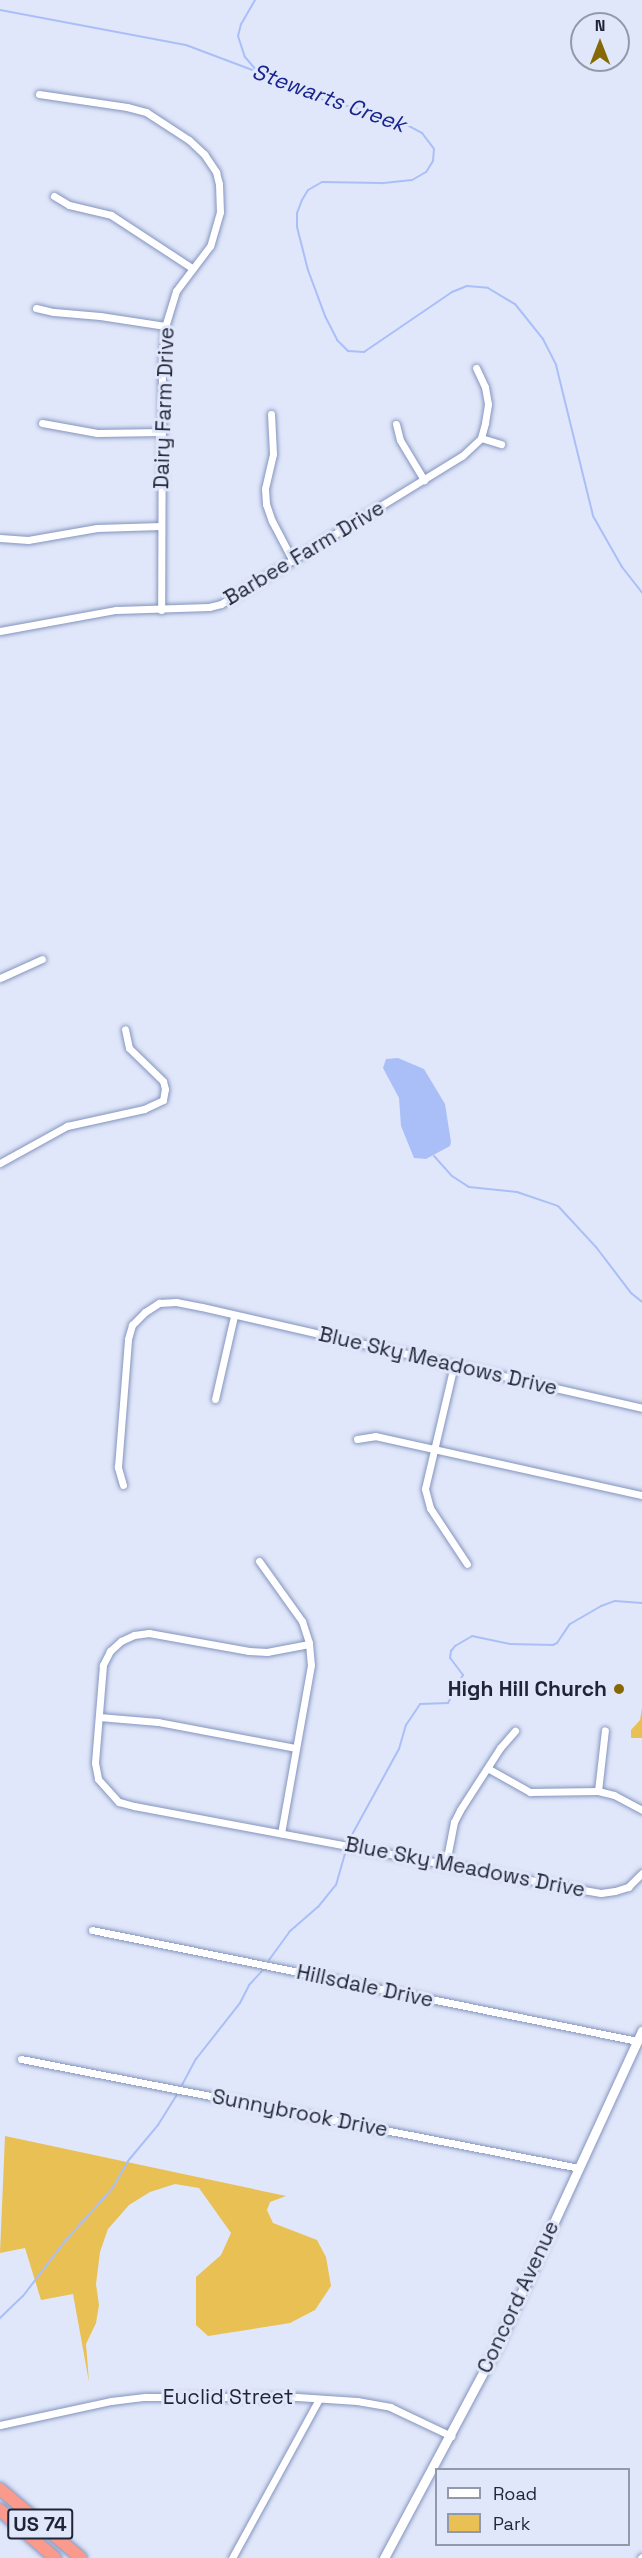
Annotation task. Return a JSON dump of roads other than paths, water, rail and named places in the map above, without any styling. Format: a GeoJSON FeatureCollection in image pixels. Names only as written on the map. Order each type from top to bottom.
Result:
{"type":"FeatureCollection","features":[{"type":"Feature","properties":{"kind":"highway","name":"US 74"},"geometry":{"type":"LineString","coordinates":[[0,2489],[81,2558]]}},
{"type":"Feature","properties":{"kind":"highway","name":"US 74"},"geometry":{"type":"LineString","coordinates":[[1,2512],[55,2558]]}},
{"type":"Feature","properties":{"kind":"street","name":"Dairy Farm Drive"},"geometry":{"type":"LineString","coordinates":[[39,94],[146,112],[189,140],[204,154],[216,172],[219,182],[220,212],[210,246],[172,298],[165,326],[161,610]]}},
{"type":"Feature","properties":{"kind":"street"},"geometry":{"type":"LineString","coordinates":[[54,196],[69,206],[111,215],[192,268]]}},
{"type":"Feature","properties":{"kind":"street"},"geometry":{"type":"LineString","coordinates":[[36,308],[165,326]]}},
{"type":"Feature","properties":{"kind":"street"},"geometry":{"type":"LineString","coordinates":[[476,368],[485,387],[488,404],[481,438],[501,444]]}},
{"type":"Feature","properties":{"kind":"street"},"geometry":{"type":"LineString","coordinates":[[271,414],[273,445],[265,489],[266,504],[272,521],[293,561]]}},
{"type":"Feature","properties":{"kind":"street"},"geometry":{"type":"LineString","coordinates":[[42,423],[97,433],[162,432]]}},
{"type":"Feature","properties":{"kind":"street"},"geometry":{"type":"LineString","coordinates":[[396,424],[400,440],[424,480]]}},
{"type":"Feature","properties":{"kind":"street","name":"Barbee Farm Drive"},"geometry":{"type":"LineString","coordinates":[[0,631],[116,610],[161,610],[221,604],[453,463],[481,438]]}},
{"type":"Feature","properties":{"kind":"street"},"geometry":{"type":"LineString","coordinates":[[0,538],[28,540],[97,528],[161,526]]}},
{"type":"Feature","properties":{"kind":"street"},"geometry":{"type":"LineString","coordinates":[[0,978],[42,959]]}},
{"type":"Feature","properties":{"kind":"street"},"geometry":{"type":"LineString","coordinates":[[0,1163],[67,1126],[144,1109],[163,1100],[165,1089],[163,1081],[129,1048],[125,1029]]}},
{"type":"Feature","properties":{"kind":"street","name":"Blue Sky Meadows Drive"},"geometry":{"type":"LineString","coordinates":[[123,1485],[118,1467],[128,1339],[132,1325],[145,1312],[159,1304],[176,1302],[642,1408]]}},
{"type":"Feature","properties":{"kind":"street"},"geometry":{"type":"LineString","coordinates":[[214,1399],[234,1316]]}},
{"type":"Feature","properties":{"kind":"street"},"geometry":{"type":"LineString","coordinates":[[454,1365],[425,1490],[430,1508],[467,1563]]}},
{"type":"Feature","properties":{"kind":"street"},"geometry":{"type":"LineString","coordinates":[[357,1439],[375,1436],[642,1495]]}},
{"type":"Feature","properties":{"kind":"street"},"geometry":{"type":"LineString","coordinates":[[259,1561],[302,1621],[309,1644],[311,1665],[281,1833]]}},
{"type":"Feature","properties":{"kind":"street","name":"Blue Sky Meadows Drive"},"geometry":{"type":"LineString","coordinates":[[309,1644],[267,1652],[249,1651],[149,1633],[134,1635],[110,1651],[103,1665],[95,1763],[98,1779],[119,1802],[601,1893],[628,1887],[642,1873]]}},
{"type":"Feature","properties":{"kind":"street"},"geometry":{"type":"LineString","coordinates":[[99,1717],[158,1722],[296,1748]]}},
{"type":"Feature","properties":{"kind":"street"},"geometry":{"type":"LineString","coordinates":[[598,1791],[605,1730]]}},
{"type":"Feature","properties":{"kind":"street"},"geometry":{"type":"LineString","coordinates":[[446,1863],[454,1822],[500,1748],[515,1731]]}},
{"type":"Feature","properties":{"kind":"street"},"geometry":{"type":"LineString","coordinates":[[489,1769],[530,1792],[598,1791],[614,1795],[642,1810]]}},
{"type":"Feature","properties":{"kind":"street","name":"Hillsdale Drive"},"geometry":{"type":"LineString","coordinates":[[92,1930],[637,2042]]}},
{"type":"Feature","properties":{"kind":"street","name":"Concord Avenue"},"geometry":{"type":"LineString","coordinates":[[384,2558],[451,2436],[505,2329],[642,2031]]}},
{"type":"Feature","properties":{"kind":"street","name":"Sunnybrook Drive"},"geometry":{"type":"LineString","coordinates":[[21,2059],[579,2168]]}},
{"type":"Feature","properties":{"kind":"street","name":"Euclid Street"},"geometry":{"type":"LineString","coordinates":[[0,2425],[111,2401],[145,2397],[319,2399],[390,2407],[451,2436]]}},
{"type":"Feature","properties":{"kind":"street"},"geometry":{"type":"LineString","coordinates":[[232,2558],[319,2399]]}},
{"type":"Feature","properties":{"kind":"water"},"geometry":{"type":"Polygon","coordinates":[[[398,1058],[424,1069],[445,1104],[450,1146],[426,1159],[414,1158],[401,1126],[399,1098],[383,1068],[386,1059],[398,1058]]]}},
{"type":"Feature","properties":{"kind":"waterway"},"geometry":{"type":"LineString","coordinates":[[255,0],[241,24],[238,36],[245,57],[257,71]]}},
{"type":"Feature","properties":{"kind":"waterway","name":"Stewarts Creek"},"geometry":{"type":"LineString","coordinates":[[0,10],[186,45],[303,89],[324,100],[394,118],[422,133],[434,149],[433,161],[426,172],[412,180],[381,183],[322,182],[308,190],[302,200],[297,213],[297,227],[308,270],[325,316],[337,340],[348,351],[364,352],[452,292],[467,286],[488,288],[515,304],[543,339],[556,365],[593,516],[622,567],[642,593]]}},
{"type":"Feature","properties":{"kind":"waterway"},"geometry":{"type":"LineString","coordinates":[[434,1156],[452,1176],[469,1187],[517,1192],[558,1206],[596,1247],[631,1293],[642,1302]]}},
{"type":"Feature","properties":{"kind":"waterway"},"geometry":{"type":"LineString","coordinates":[[348,1842],[399,1749],[406,1725],[420,1704],[448,1703],[463,1675],[450,1658],[455,1646],[472,1636],[510,1644],[553,1645],[557,1643],[570,1624],[601,1606],[615,1601],[642,1603]]}},
{"type":"Feature","properties":{"kind":"waterway"},"geometry":{"type":"LineString","coordinates":[[269,1960],[289,1932],[318,1907],[336,1885],[346,1849]]}},
{"type":"Feature","properties":{"kind":"waterway"},"geometry":{"type":"LineString","coordinates":[[182,2085],[196,2059],[240,2003],[249,1985],[265,1968]]}},
{"type":"Feature","properties":{"kind":"waterway"},"geometry":{"type":"LineString","coordinates":[[0,2318],[23,2296],[66,2240],[112,2189],[128,2161],[158,2125],[179,2091]]}},
{"type":"Feature","properties":{"kind":"place","name":"High Hill Church"},"geometry":{"type":"Point","coordinates":[619,1689]}}]}
